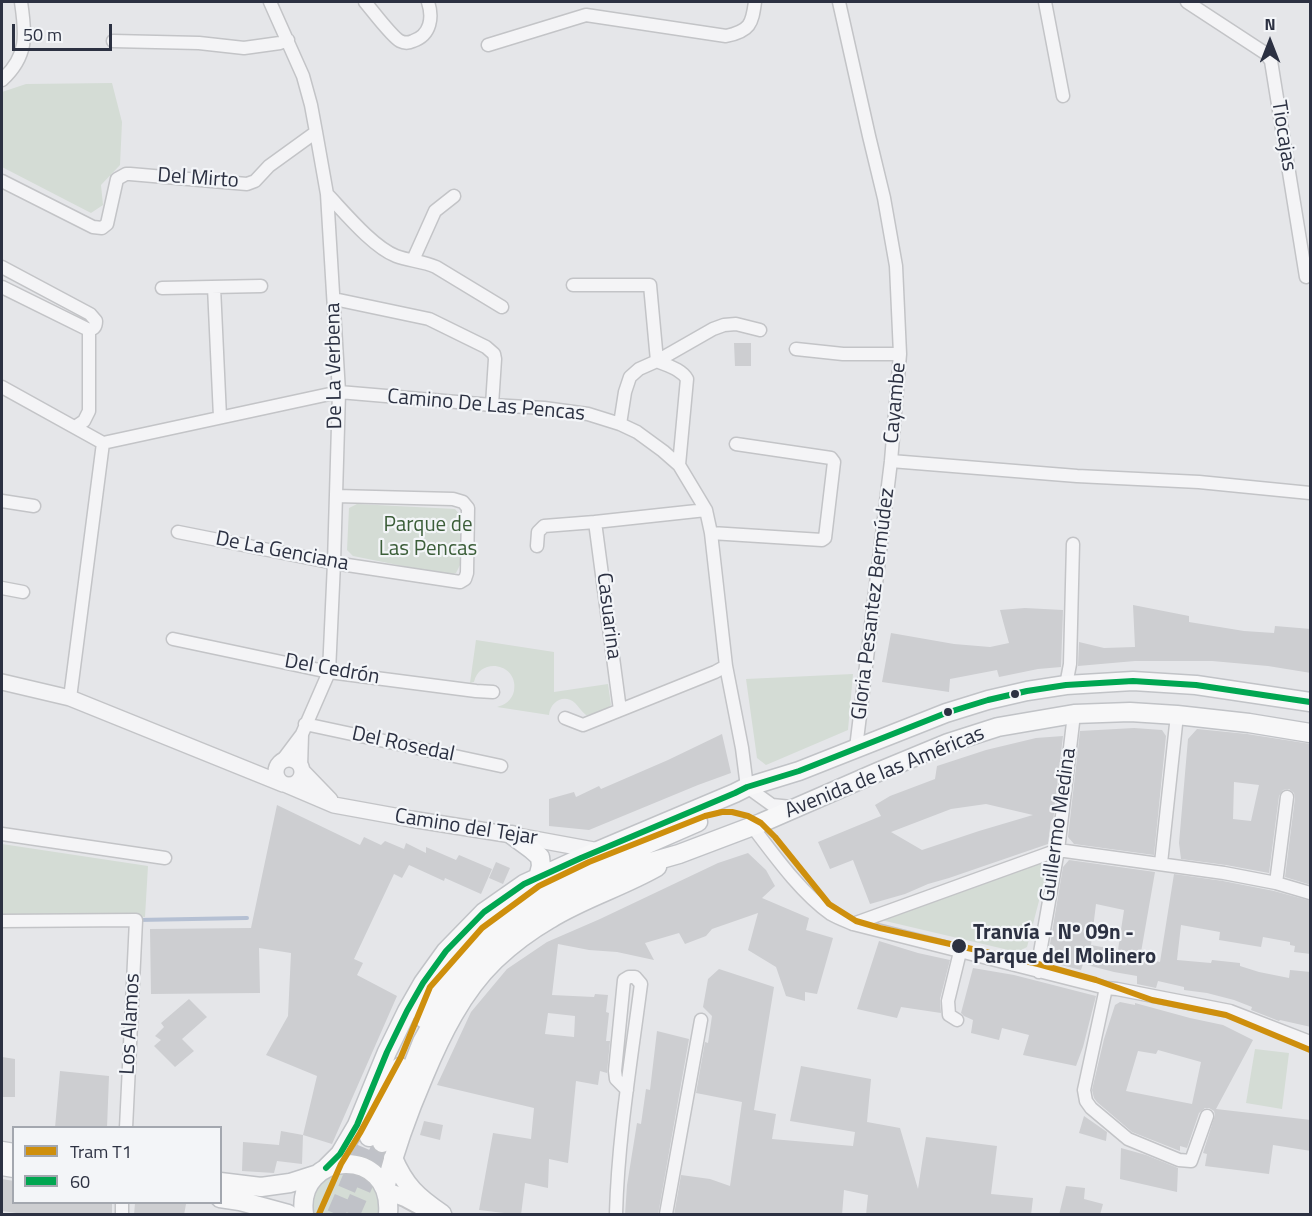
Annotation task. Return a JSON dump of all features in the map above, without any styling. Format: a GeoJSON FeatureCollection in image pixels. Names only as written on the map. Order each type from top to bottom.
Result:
{"type":"FeatureCollection","features":[{"type":"Feature","properties":{"kind":"main road","name":"Avenida de las Américas"},"geometry":{"type":"LineString","coordinates":[[388,1215],[389,1203],[381,1146],[414,1036],[437,988],[461,956],[529,900],[590,867],[722,812],[746,792],[856,747],[957,710],[1027,691],[1066,685],[1133,681],[1196,685],[1311,702]]}},
{"type":"Feature","properties":{"kind":"main road","name":"Avenida de las Américas"},"geometry":{"type":"LineString","coordinates":[[381,1146],[422,1042],[450,992],[475,962],[540,908],[585,885],[623,870],[679,854],[752,826],[948,743],[998,727],[1074,714],[1130,712],[1249,723],[1311,733]]}},
{"type":"Feature","properties":{"kind":"main road","name":"Avenida de las Américas"},"geometry":{"type":"LineString","coordinates":[[304,1215],[304,1196],[312,1180],[340,1154],[357,1125],[387,1052],[407,1011],[437,961],[484,912],[524,884],[735,793],[752,791]]}},
{"type":"Feature","properties":{"kind":"main road"},"geometry":{"type":"LineString","coordinates":[[512,835],[540,857],[541,866],[538,878]]}},
{"type":"Feature","properties":{"kind":"main road"},"geometry":{"type":"LineString","coordinates":[[381,1146],[412,1191],[442,1215]]}},
{"type":"Feature","properties":{"kind":"main road"},"geometry":{"type":"LineString","coordinates":[[222,1182],[261,1187],[290,1183],[346,1163],[364,1167],[376,1176],[386,1190],[436,1215]]}},
{"type":"Feature","properties":{"kind":"main road"},"geometry":{"type":"LineString","coordinates":[[222,1198],[240,1201],[261,1210],[286,1214]]}},
{"type":"Feature","properties":{"kind":"street"},"geometry":{"type":"LineString","coordinates":[[2,80],[18,60],[24,46],[25,33],[21,2]]}},
{"type":"Feature","properties":{"kind":"street","name":"De La Verbena"},"geometry":{"type":"LineString","coordinates":[[270,2],[303,76],[311,105],[327,194],[339,392],[329,672],[304,729],[280,764]]}},
{"type":"Feature","properties":{"kind":"street"},"geometry":{"type":"LineString","coordinates":[[365,2],[402,42],[419,39],[425,33],[430,21],[428,2]]}},
{"type":"Feature","properties":{"kind":"street"},"geometry":{"type":"LineString","coordinates":[[488,45],[586,15],[726,36],[746,28],[751,22],[755,2]]}},
{"type":"Feature","properties":{"kind":"street","name":"Cayambe"},"geometry":{"type":"LineString","coordinates":[[839,2],[884,198],[896,266],[900,354],[891,461],[1077,476],[1199,482],[1311,494]]}},
{"type":"Feature","properties":{"kind":"street"},"geometry":{"type":"LineString","coordinates":[[1045,2],[1063,96]]}},
{"type":"Feature","properties":{"kind":"street","name":"Tiocajas"},"geometry":{"type":"LineString","coordinates":[[1187,2],[1265,52],[1271,61],[1306,278]]}},
{"type":"Feature","properties":{"kind":"street"},"geometry":{"type":"LineString","coordinates":[[113,41],[199,42],[244,48],[288,40]]}},
{"type":"Feature","properties":{"kind":"street","name":"Del Mirto"},"geometry":{"type":"LineString","coordinates":[[2,181],[93,228],[102,228],[107,224],[117,179],[121,176],[130,174],[239,184],[252,182],[269,166],[316,132]]}},
{"type":"Feature","properties":{"kind":"street"},"geometry":{"type":"LineString","coordinates":[[327,194],[380,248],[397,256],[436,267],[502,307]]}},
{"type":"Feature","properties":{"kind":"street"},"geometry":{"type":"LineString","coordinates":[[413,260],[435,211],[454,196]]}},
{"type":"Feature","properties":{"kind":"street"},"geometry":{"type":"LineString","coordinates":[[2,267],[90,314],[96,321],[96,325],[89,330]]}},
{"type":"Feature","properties":{"kind":"street"},"geometry":{"type":"LineString","coordinates":[[573,285],[650,285],[657,361]]}},
{"type":"Feature","properties":{"kind":"street"},"geometry":{"type":"LineString","coordinates":[[162,288],[261,286]]}},
{"type":"Feature","properties":{"kind":"street"},"geometry":{"type":"LineString","coordinates":[[2,287],[89,330]]}},
{"type":"Feature","properties":{"kind":"street"},"geometry":{"type":"LineString","coordinates":[[214,287],[220,417]]}},
{"type":"Feature","properties":{"kind":"street"},"geometry":{"type":"LineString","coordinates":[[334,299],[429,319],[486,347],[494,354],[495,359],[492,405]]}},
{"type":"Feature","properties":{"kind":"street"},"geometry":{"type":"LineString","coordinates":[[621,424],[625,392],[630,377],[639,369],[713,328],[736,324],[760,330]]}},
{"type":"Feature","properties":{"kind":"street"},"geometry":{"type":"LineString","coordinates":[[75,427],[84,421],[89,411],[89,330]]}},
{"type":"Feature","properties":{"kind":"street"},"geometry":{"type":"LineString","coordinates":[[796,349],[843,354],[900,354]]}},
{"type":"Feature","properties":{"kind":"street"},"geometry":{"type":"LineString","coordinates":[[657,361],[679,370],[687,379],[679,465]]}},
{"type":"Feature","properties":{"kind":"street"},"geometry":{"type":"LineString","coordinates":[[2,387],[103,443],[70,698]]}},
{"type":"Feature","properties":{"kind":"street","name":"Camino De Las Pencas"},"geometry":{"type":"LineString","coordinates":[[103,443],[339,392],[544,408],[588,414],[621,424],[646,438],[679,465],[706,510],[711,533],[726,666],[752,791]]}},
{"type":"Feature","properties":{"kind":"street"},"geometry":{"type":"LineString","coordinates":[[711,533],[822,540],[825,538],[833,460],[736,444]]}},
{"type":"Feature","properties":{"kind":"street","name":"Gloria Pesantez Bermúdez"},"geometry":{"type":"LineString","coordinates":[[856,747],[891,461]]}},
{"type":"Feature","properties":{"kind":"street","name":"De La Genciana"},"geometry":{"type":"LineString","coordinates":[[178,532],[334,563],[460,582],[465,579],[468,508],[463,502],[336,496]]}},
{"type":"Feature","properties":{"kind":"street"},"geometry":{"type":"LineString","coordinates":[[2,501],[34,506]]}},
{"type":"Feature","properties":{"kind":"street"},"geometry":{"type":"LineString","coordinates":[[537,546],[538,532],[544,526],[706,510]]}},
{"type":"Feature","properties":{"kind":"street","name":"Casuarina"},"geometry":{"type":"LineString","coordinates":[[596,522],[620,710]]}},
{"type":"Feature","properties":{"kind":"street"},"geometry":{"type":"LineString","coordinates":[[1066,685],[1070,664],[1073,544]]}},
{"type":"Feature","properties":{"kind":"street"},"geometry":{"type":"LineString","coordinates":[[2,588],[23,592]]}},
{"type":"Feature","properties":{"kind":"street","name":"Del Cedrón"},"geometry":{"type":"LineString","coordinates":[[173,639],[329,672],[493,692]]}},
{"type":"Feature","properties":{"kind":"street"},"geometry":{"type":"LineString","coordinates":[[565,718],[583,725],[726,666]]}},
{"type":"Feature","properties":{"kind":"street","name":"Camino del Tejar"},"geometry":{"type":"LineString","coordinates":[[2,682],[70,698],[334,805],[599,851]]}},
{"type":"Feature","properties":{"kind":"street","name":"Guillermo Medina"},"geometry":{"type":"LineString","coordinates":[[1039,972],[1038,964],[1058,850],[1074,714]]}},
{"type":"Feature","properties":{"kind":"street"},"geometry":{"type":"LineString","coordinates":[[1161,863],[1177,715]]}},
{"type":"Feature","properties":{"kind":"street","name":"De La Verbena"},"geometry":{"type":"LineString","coordinates":[[302,769],[304,729]]}},
{"type":"Feature","properties":{"kind":"street","name":"Del Rosedal"},"geometry":{"type":"LineString","coordinates":[[304,729],[501,766]]}},
{"type":"Feature","properties":{"kind":"street"},"geometry":{"type":"LineString","coordinates":[[302,769],[301,779],[295,784],[285,784],[279,781],[276,774],[280,764],[288,759],[296,761],[334,805]]}},
{"type":"Feature","properties":{"kind":"street","name":"Camino del Tejar"},"geometry":{"type":"LineString","coordinates":[[239,766],[280,764]]}},
{"type":"Feature","properties":{"kind":"street"},"geometry":{"type":"LineString","coordinates":[[752,791],[772,806],[798,807]]}},
{"type":"Feature","properties":{"kind":"street"},"geometry":{"type":"LineString","coordinates":[[1276,883],[1287,797]]}},
{"type":"Feature","properties":{"kind":"street"},"geometry":{"type":"LineString","coordinates":[[752,826],[806,891],[833,915],[853,924],[1106,988],[1230,1011],[1311,1042]]}},
{"type":"Feature","properties":{"kind":"street"},"geometry":{"type":"LineString","coordinates":[[2,834],[165,858]]}},
{"type":"Feature","properties":{"kind":"street"},"geometry":{"type":"LineString","coordinates":[[853,924],[1058,850],[1224,873],[1276,883],[1311,893]]}},
{"type":"Feature","properties":{"kind":"street","name":"Los Alamos"},"geometry":{"type":"LineString","coordinates":[[2,921],[136,920],[126,1126]]}},
{"type":"Feature","properties":{"kind":"street"},"geometry":{"type":"LineString","coordinates":[[957,1020],[949,1015],[948,1001],[960,952]]}},
{"type":"Feature","properties":{"kind":"street"},"geometry":{"type":"LineString","coordinates":[[616,1215],[619,1161],[641,984],[635,977],[624,980],[615,1071],[616,1080],[627,1090]]}},
{"type":"Feature","properties":{"kind":"street"},"geometry":{"type":"LineString","coordinates":[[1106,988],[1084,1090],[1086,1101],[1091,1108],[1128,1139],[1179,1160],[1191,1161],[1207,1116]]}},
{"type":"Feature","properties":{"kind":"street"},"geometry":{"type":"LineString","coordinates":[[666,1215],[701,1020]]}},
{"type":"Feature","properties":{"kind":"green space"},"geometry":{"type":"Polygon","coordinates":[[[112,83],[122,122],[120,165],[101,185],[103,205],[91,213],[2,167],[2,92],[26,84],[112,83]]]}},
{"type":"Feature","properties":{"kind":"green space","name":"Parque de Las Pencas"},"geometry":{"type":"Polygon","coordinates":[[[357,504],[455,509],[461,516],[460,565],[456,573],[448,575],[353,556],[347,550],[349,508],[357,504]]]}},
{"type":"Feature","properties":{"kind":"green space"},"geometry":{"type":"Polygon","coordinates":[[[476,640],[554,652],[554,692],[608,684],[611,705],[599,712],[586,715],[575,703],[566,699],[558,700],[552,706],[549,715],[497,707],[512,697],[514,682],[505,669],[491,666],[483,669],[474,682],[470,683],[476,640]]]}},
{"type":"Feature","properties":{"kind":"green space"},"geometry":{"type":"Polygon","coordinates":[[[853,674],[848,730],[766,765],[757,758],[746,679],[853,674]]]}},
{"type":"Feature","properties":{"kind":"green space"},"geometry":{"type":"Polygon","coordinates":[[[2,844],[148,866],[145,917],[2,917],[2,844]]]}},
{"type":"Feature","properties":{"kind":"green space"},"geometry":{"type":"Polygon","coordinates":[[[1042,863],[1048,866],[1027,947],[1017,952],[881,920],[1042,863]]]}},
{"type":"Feature","properties":{"kind":"green space"},"geometry":{"type":"Polygon","coordinates":[[[1255,1049],[1289,1053],[1282,1109],[1246,1103],[1255,1049]]]}},
{"type":"Feature","properties":{"kind":"green space"},"geometry":{"type":"Polygon","coordinates":[[[346,1169],[377,1185],[381,1214],[312,1214],[311,1196],[324,1177],[346,1169]]]}},
{"type":"Feature","properties":{"kind":"building"},"geometry":{"type":"Polygon","coordinates":[[[734,343],[751,343],[751,366],[735,366],[734,343]]]}},
{"type":"Feature","properties":{"kind":"building"},"geometry":{"type":"Polygon","coordinates":[[[1133,605],[1189,616],[1189,622],[1244,631],[1274,633],[1275,626],[1311,629],[1311,673],[1212,661],[1135,661],[1078,666],[1079,642],[1104,648],[1135,647],[1133,605]]]}},
{"type":"Feature","properties":{"kind":"building"},"geometry":{"type":"Polygon","coordinates":[[[1025,608],[1063,610],[1061,667],[999,677],[997,670],[950,679],[949,692],[882,682],[891,633],[954,644],[990,647],[1009,643],[1000,610],[1025,608]]]}},
{"type":"Feature","properties":{"kind":"building"},"geometry":{"type":"Polygon","coordinates":[[[1134,728],[1162,730],[1166,736],[1154,855],[1074,844],[1068,837],[1080,731],[1134,728]]]}},
{"type":"Feature","properties":{"kind":"building"},"geometry":{"type":"Polygon","coordinates":[[[1197,729],[1311,744],[1311,885],[1285,877],[1295,798],[1294,793],[1289,789],[1283,790],[1279,796],[1269,873],[1181,859],[1179,843],[1188,739],[1197,729]],[[1234,782],[1233,819],[1251,821],[1259,785],[1234,782]]]}},
{"type":"Feature","properties":{"kind":"building"},"geometry":{"type":"Polygon","coordinates":[[[722,734],[731,773],[589,830],[549,826],[549,799],[574,792],[576,797],[599,786],[601,789],[722,734]]]}},
{"type":"Feature","properties":{"kind":"building"},"geometry":{"type":"Polygon","coordinates":[[[1063,736],[1053,822],[1051,820],[1048,844],[870,904],[853,860],[830,869],[818,842],[881,816],[875,805],[890,796],[935,779],[937,766],[986,750],[1036,738],[1063,736]],[[986,804],[951,809],[891,832],[922,850],[1033,815],[986,804]]]}},
{"type":"Feature","properties":{"kind":"building"},"geometry":{"type":"Polygon","coordinates":[[[277,805],[360,845],[364,837],[381,845],[385,841],[404,849],[406,843],[426,853],[426,847],[456,860],[459,855],[492,869],[481,894],[409,865],[402,878],[394,874],[354,959],[363,963],[357,975],[397,996],[332,1144],[303,1135],[317,1076],[266,1055],[288,1016],[291,953],[259,948],[260,993],[151,994],[150,929],[251,928],[277,805]]]}},
{"type":"Feature","properties":{"kind":"building"},"geometry":{"type":"Polygon","coordinates":[[[748,853],[766,870],[775,886],[762,898],[809,918],[806,930],[833,938],[817,994],[805,992],[805,1001],[786,996],[776,967],[748,950],[758,913],[712,929],[706,936],[685,944],[679,933],[645,943],[654,960],[617,952],[558,944],[552,995],[594,997],[595,994],[608,995],[606,1041],[610,1041],[607,1073],[600,1071],[598,1085],[576,1081],[568,1163],[549,1159],[548,1188],[525,1183],[521,1215],[479,1210],[493,1133],[531,1139],[534,1108],[437,1085],[471,1012],[507,969],[547,942],[718,863],[748,853]],[[548,1013],[545,1034],[574,1037],[575,1016],[548,1013]]]}},
{"type":"Feature","properties":{"kind":"building"},"geometry":{"type":"Polygon","coordinates":[[[1069,860],[1155,872],[1140,958],[1160,962],[1174,874],[1274,891],[1311,901],[1311,954],[1294,952],[1295,946],[1290,945],[1290,942],[1263,937],[1261,947],[1219,940],[1220,932],[1181,925],[1177,960],[1240,963],[1240,966],[1259,972],[1289,978],[1290,970],[1311,972],[1311,1027],[1279,1021],[1251,1010],[1252,1007],[1234,1000],[1184,990],[1184,987],[1158,981],[1156,988],[1137,984],[1137,976],[1083,964],[1081,970],[1049,962],[1063,867],[1069,860]],[[1096,904],[1091,945],[1118,950],[1124,910],[1096,904]]]}},
{"type":"Feature","properties":{"kind":"building"},"geometry":{"type":"Polygon","coordinates":[[[496,862],[510,868],[503,884],[489,878],[496,862]]]}},
{"type":"Feature","properties":{"kind":"building"},"geometry":{"type":"Polygon","coordinates":[[[879,941],[950,960],[940,999],[941,1013],[901,1007],[897,1018],[857,1009],[879,941]]]}},
{"type":"Feature","properties":{"kind":"building"},"geometry":{"type":"Polygon","coordinates":[[[973,968],[1014,975],[1096,996],[1076,1066],[1023,1055],[1029,1035],[1002,1028],[999,1040],[971,1033],[973,1020],[961,1013],[973,968]]]}},
{"type":"Feature","properties":{"kind":"building"},"geometry":{"type":"Polygon","coordinates":[[[719,969],[774,987],[754,1110],[776,1114],[772,1139],[853,1146],[855,1132],[790,1121],[801,1066],[871,1079],[867,1122],[900,1128],[918,1189],[926,1137],[997,1146],[991,1194],[1033,1198],[1031,1215],[866,1215],[868,1195],[844,1190],[842,1215],[674,1215],[681,1175],[710,1179],[730,1186],[742,1102],[696,1093],[712,1016],[703,1007],[708,979],[719,969]]]}},
{"type":"Feature","properties":{"kind":"building"},"geometry":{"type":"Polygon","coordinates":[[[189,999],[207,1017],[182,1039],[194,1051],[175,1067],[154,1046],[161,1040],[155,1036],[164,1027],[161,1023],[189,999]]]}},
{"type":"Feature","properties":{"kind":"building"},"geometry":{"type":"Polygon","coordinates":[[[1120,1002],[1135,1005],[1135,1003],[1223,1025],[1253,1040],[1216,1109],[1311,1120],[1311,1151],[1273,1145],[1269,1174],[1205,1166],[1207,1154],[1203,1153],[1215,1115],[1214,1111],[1209,1108],[1199,1113],[1187,1148],[1180,1146],[1180,1151],[1132,1132],[1097,1102],[1092,1090],[1115,1005],[1120,1002]],[[1158,1050],[1156,1054],[1138,1051],[1126,1091],[1192,1104],[1201,1062],[1158,1050]]]}},
{"type":"Feature","properties":{"kind":"building"},"geometry":{"type":"Polygon","coordinates":[[[657,1031],[689,1039],[658,1215],[625,1215],[627,1185],[637,1123],[641,1124],[646,1089],[650,1090],[657,1031]]]}},
{"type":"Feature","properties":{"kind":"building"},"geometry":{"type":"Polygon","coordinates":[[[2,1057],[15,1059],[15,1097],[2,1097],[2,1057]]]}},
{"type":"Feature","properties":{"kind":"building"},"geometry":{"type":"Polygon","coordinates":[[[60,1071],[109,1076],[107,1126],[55,1126],[60,1071]]]}},
{"type":"Feature","properties":{"kind":"building"},"geometry":{"type":"Polygon","coordinates":[[[1084,1116],[1107,1132],[1106,1141],[1079,1133],[1084,1116]]]}},
{"type":"Feature","properties":{"kind":"building"},"geometry":{"type":"Polygon","coordinates":[[[424,1121],[443,1125],[440,1140],[420,1135],[424,1121]]]}},
{"type":"Feature","properties":{"kind":"building"},"geometry":{"type":"Polygon","coordinates":[[[281,1131],[303,1135],[302,1164],[277,1161],[274,1173],[242,1171],[243,1142],[279,1145],[281,1131]]]}},
{"type":"Feature","properties":{"kind":"building"},"geometry":{"type":"Polygon","coordinates":[[[1121,1148],[1178,1168],[1177,1192],[1120,1179],[1121,1148]]]}},
{"type":"Feature","properties":{"kind":"building"},"geometry":{"type":"Polygon","coordinates":[[[2,1179],[12,1181],[12,1204],[112,1204],[112,1215],[70,1213],[70,1215],[31,1215],[2,1211],[2,1179]]]}},
{"type":"Feature","properties":{"kind":"building"},"geometry":{"type":"Polygon","coordinates":[[[1066,1186],[1085,1188],[1084,1199],[1103,1204],[1100,1215],[1059,1215],[1066,1186]]]}},
{"type":"Feature","properties":{"kind":"building"},"geometry":{"type":"Polygon","coordinates":[[[135,1204],[186,1204],[184,1215],[134,1215],[135,1204]]]}},
{"type":"Feature","properties":{"kind":"waterway"},"geometry":{"type":"LineString","coordinates":[[137,920],[247,918]]}},
{"type":"Feature","properties":{"kind":"tunnel"},"geometry":{"type":"LineString","coordinates":[[336,1214],[369,1137]]}},
{"type":"Feature","properties":{"kind":"tunnel"},"geometry":{"type":"LineString","coordinates":[[351,1214],[382,1143]]}},
{"type":"Feature","properties":{"kind":"tram line","name":"T1"},"geometry":{"type":"LineString","coordinates":[[319,1214],[341,1164],[401,1057],[430,987],[482,928],[539,886],[589,862],[705,816],[722,812],[748,816],[761,823],[829,904],[856,921],[1038,964],[1096,980],[1152,1000],[1226,1015],[1310,1050]]}},
{"type":"Feature","properties":{"kind":"transit line","name":"60"},"geometry":{"type":"LineString","coordinates":[[326,1168],[340,1154],[357,1125],[387,1052],[423,983],[446,951],[484,912],[524,884],[747,787],[799,771],[946,713],[988,700],[1066,685],[1133,681],[1196,685],[1310,702]]}},
{"type":"Feature","properties":{"kind":"place","name":"Tranvía - Nº 09n - Parque del Molinero"},"geometry":{"type":"Point","coordinates":[959,946]}}]}
